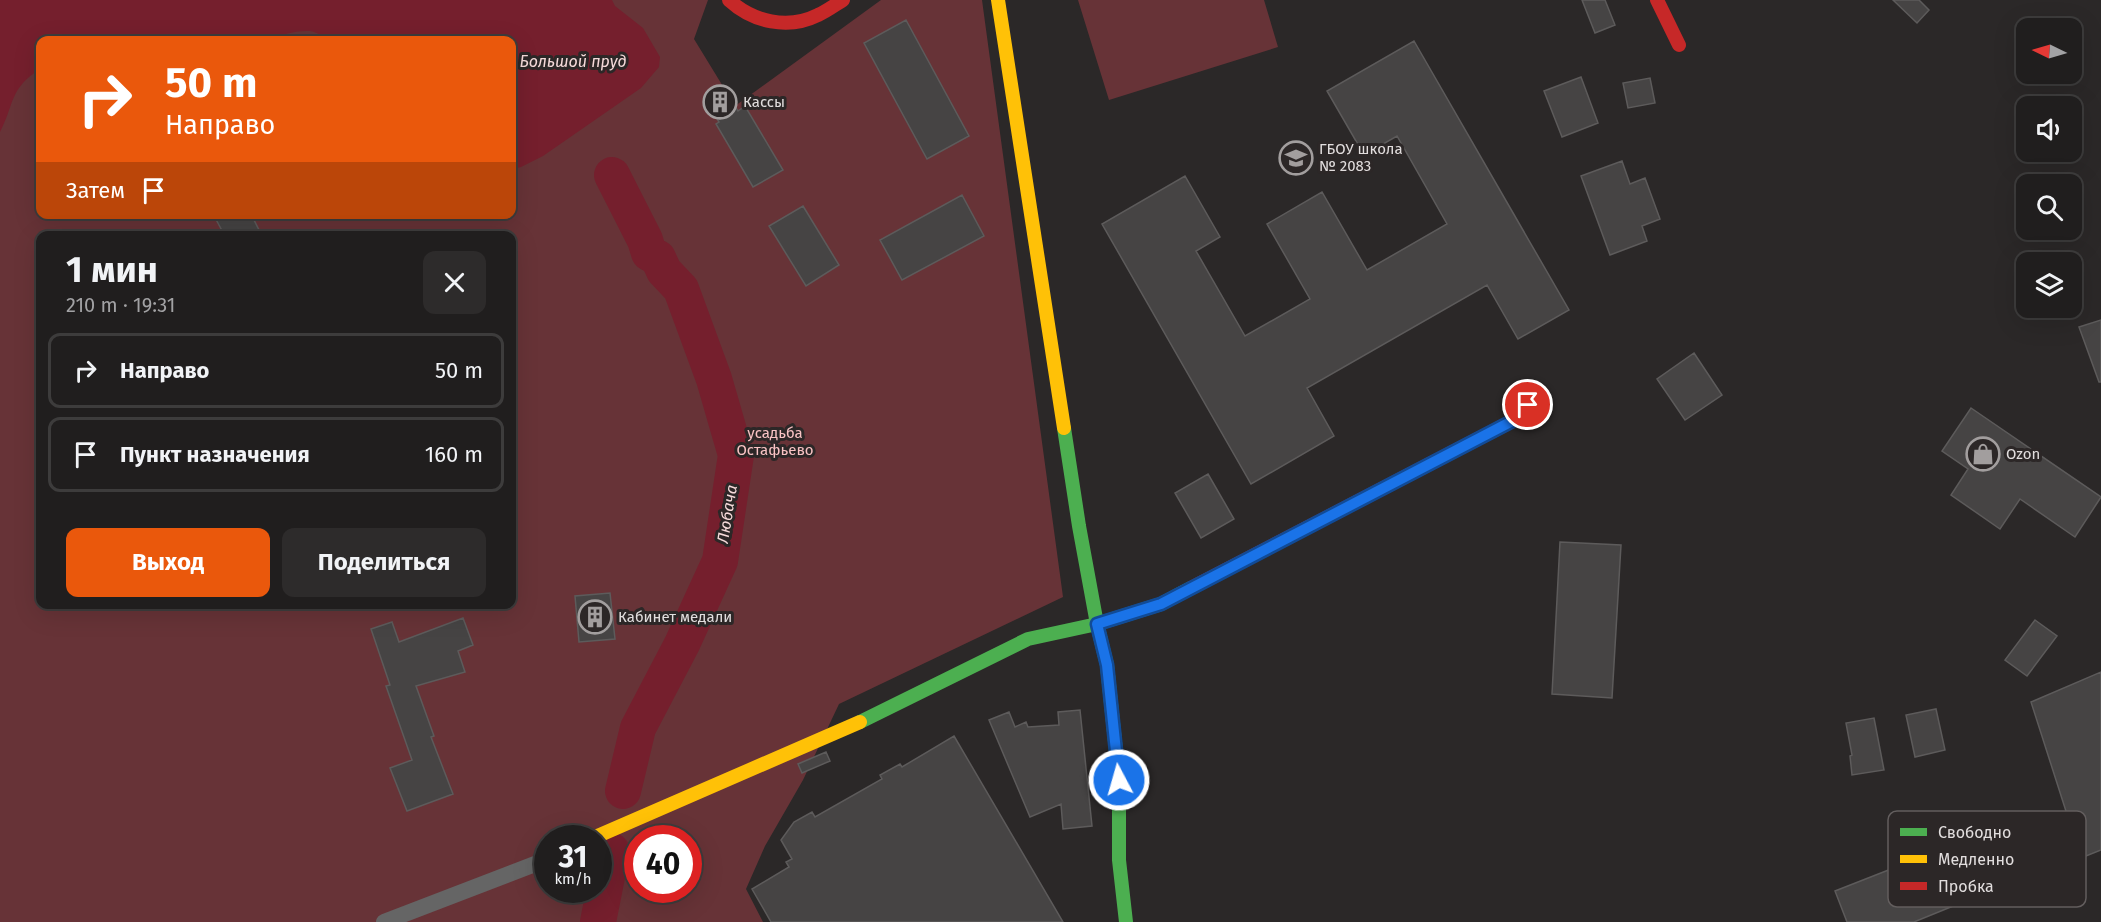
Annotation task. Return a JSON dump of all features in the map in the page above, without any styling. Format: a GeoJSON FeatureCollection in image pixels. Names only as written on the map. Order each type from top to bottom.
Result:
{"type":"FeatureCollection","features":[{"type":"Feature","properties":{"kind":"street"},"geometry":{"type":"LineString","coordinates":[[729,0],[754,19],[779,24],[815,17],[843,0]]}},
{"type":"Feature","properties":{"kind":"street"},"geometry":{"type":"LineString","coordinates":[[998,0],[1079,526],[1107,665],[1119,780],[1119,860],[1126,922]]}},
{"type":"Feature","properties":{"kind":"street"},"geometry":{"type":"LineString","coordinates":[[1657,0],[1679,45]]}},
{"type":"Feature","properties":{"kind":"street"},"geometry":{"type":"LineString","coordinates":[[612,829],[837,733],[1028,639],[1097,624],[1161,604],[1520,417],[1536,393]]}},
{"type":"Feature","properties":{"kind":"street"},"geometry":{"type":"LineString","coordinates":[[384,922],[534,864]]}},
{"type":"Feature","properties":{"kind":"green space","name":"усадьба Остафьево"},"geometry":{"type":"Polygon","coordinates":[[[0,0],[708,0],[694,39],[735,106],[881,0],[982,0],[1063,597],[839,704],[803,780],[765,846],[746,889],[763,922],[0,922],[0,0]]]}},
{"type":"Feature","properties":{"kind":"green space"},"geometry":{"type":"Polygon","coordinates":[[[1078,0],[1264,0],[1278,47],[1109,100],[1078,0]]]}},
{"type":"Feature","properties":{"kind":"water","name":"Большой пруд"},"geometry":{"type":"Polygon","coordinates":[[[0,0],[612,0],[615,6],[643,28],[660,57],[659,67],[641,88],[543,156],[516,168],[516,36],[321,36],[304,31],[277,36],[36,36],[36,72],[18,90],[0,132],[0,0]]]}},
{"type":"Feature","properties":{"kind":"building"},"geometry":{"type":"Polygon","coordinates":[[[1582,0],[1605,0],[1615,25],[1595,33],[1582,0]]]}},
{"type":"Feature","properties":{"kind":"building"},"geometry":{"type":"Polygon","coordinates":[[[1893,0],[1919,0],[1929,10],[1917,23],[1893,0]]]}},
{"type":"Feature","properties":{"kind":"building"},"geometry":{"type":"Polygon","coordinates":[[[906,20],[969,136],[927,159],[864,43],[906,20]]]}},
{"type":"Feature","properties":{"kind":"building"},"geometry":{"type":"Polygon","coordinates":[[[1414,41],[1569,310],[1518,339],[1487,285],[1307,388],[1334,436],[1251,484],[1102,224],[1185,176],[1220,237],[1196,251],[1245,336],[1310,299],[1267,224],[1322,192],[1367,270],[1447,224],[1397,136],[1364,155],[1327,91],[1414,41]]]}},
{"type":"Feature","properties":{"kind":"building"},"geometry":{"type":"Polygon","coordinates":[[[1581,77],[1598,123],[1562,137],[1544,91],[1581,77]]]}},
{"type":"Feature","properties":{"kind":"building"},"geometry":{"type":"Polygon","coordinates":[[[1650,78],[1655,103],[1628,108],[1623,83],[1650,78]]]}},
{"type":"Feature","properties":{"kind":"building"},"geometry":{"type":"Polygon","coordinates":[[[722,86],[738,111],[745,106],[783,170],[753,187],[716,124],[719,122],[704,97],[722,86]]]}},
{"type":"Feature","properties":{"kind":"building"},"geometry":{"type":"Polygon","coordinates":[[[1622,161],[1630,184],[1645,178],[1660,219],[1642,226],[1647,241],[1610,255],[1581,176],[1622,161]]]}},
{"type":"Feature","properties":{"kind":"building"},"geometry":{"type":"Polygon","coordinates":[[[962,195],[984,236],[902,280],[880,240],[962,195]]]}},
{"type":"Feature","properties":{"kind":"building"},"geometry":{"type":"Polygon","coordinates":[[[803,206],[839,265],[806,286],[769,226],[803,206]]]}},
{"type":"Feature","properties":{"kind":"building"},"geometry":{"type":"Polygon","coordinates":[[[216,219],[254,219],[260,231],[222,231],[216,219]]]}},
{"type":"Feature","properties":{"kind":"building"},"geometry":{"type":"Polygon","coordinates":[[[2101,320],[2101,382],[2099,382],[2079,327],[2101,320]]]}},
{"type":"Feature","properties":{"kind":"building"},"geometry":{"type":"Polygon","coordinates":[[[1694,353],[1722,395],[1685,420],[1657,379],[1694,353]]]}},
{"type":"Feature","properties":{"kind":"building"},"geometry":{"type":"Polygon","coordinates":[[[1971,408],[2101,497],[2075,537],[2020,499],[2000,529],[1951,495],[1968,469],[1942,451],[1971,408]]]}},
{"type":"Feature","properties":{"kind":"building"},"geometry":{"type":"Polygon","coordinates":[[[1208,474],[1234,519],[1201,538],[1175,493],[1208,474]]]}},
{"type":"Feature","properties":{"kind":"building"},"geometry":{"type":"Polygon","coordinates":[[[1560,542],[1621,545],[1612,698],[1552,694],[1560,542]]]}},
{"type":"Feature","properties":{"kind":"building","name":"Кабинет медали"},"geometry":{"type":"Polygon","coordinates":[[[610,593],[615,639],[579,642],[575,596],[610,593]]]}},
{"type":"Feature","properties":{"kind":"building"},"geometry":{"type":"Polygon","coordinates":[[[463,618],[473,645],[458,651],[465,672],[416,686],[434,736],[431,737],[453,794],[407,811],[390,768],[412,760],[386,686],[390,685],[371,629],[392,622],[399,642],[463,618]]]}},
{"type":"Feature","properties":{"kind":"building"},"geometry":{"type":"Polygon","coordinates":[[[2035,620],[2057,636],[2027,676],[2005,660],[2035,620]]]}},
{"type":"Feature","properties":{"kind":"building"},"geometry":{"type":"Polygon","coordinates":[[[2101,672],[2101,850],[2086,856],[2086,811],[2066,811],[2031,702],[2101,672]]]}},
{"type":"Feature","properties":{"kind":"building"},"geometry":{"type":"Polygon","coordinates":[[[1936,709],[1945,750],[1915,757],[1906,715],[1936,709]]]}},
{"type":"Feature","properties":{"kind":"building"},"geometry":{"type":"Polygon","coordinates":[[[1080,710],[1092,826],[1063,829],[1061,804],[1030,817],[989,720],[1009,712],[1015,727],[1026,722],[1028,727],[1059,725],[1058,712],[1080,710]]]}},
{"type":"Feature","properties":{"kind":"building"},"geometry":{"type":"Polygon","coordinates":[[[1874,718],[1884,770],[1852,775],[1850,756],[1852,755],[1846,723],[1874,718]]]}},
{"type":"Feature","properties":{"kind":"building"},"geometry":{"type":"Polygon","coordinates":[[[954,736],[1063,922],[771,922],[752,889],[789,867],[786,862],[792,859],[781,840],[794,822],[812,812],[815,817],[882,779],[880,775],[900,764],[902,767],[954,736]]]}},
{"type":"Feature","properties":{"kind":"building"},"geometry":{"type":"Polygon","coordinates":[[[826,752],[830,761],[802,773],[798,764],[826,752]]]}},
{"type":"Feature","properties":{"kind":"building"},"geometry":{"type":"Polygon","coordinates":[[[1888,870],[1888,907],[1951,907],[1914,922],[1847,922],[1835,891],[1888,870]]]}},
{"type":"Feature","properties":{"kind":"waterway","name":"Любача"},"geometry":{"type":"LineString","coordinates":[[612,175],[645,240],[649,253],[658,258],[664,271],[681,289],[714,379],[736,455],[720,561],[682,644],[638,728],[623,791]]}},
{"type":"Feature","properties":{"kind":"waterway","name":"Любача"},"geometry":{"type":"LineString","coordinates":[[598,922],[602,903]]}},
{"type":"Feature","properties":{"kind":"traffic: fast"},"geometry":{"type":"LineString","coordinates":[[1064,428],[1079,526],[1107,665],[1119,780],[1119,860],[1126,922]]}},
{"type":"Feature","properties":{"kind":"traffic: fast"},"geometry":{"type":"LineString","coordinates":[[860,722],[1028,639],[1097,624],[1161,604],[1191,588]]}},
{"type":"Feature","properties":{"kind":"traffic: slow"},"geometry":{"type":"LineString","coordinates":[[998,0],[1064,428]]}},
{"type":"Feature","properties":{"kind":"traffic: slow"},"geometry":{"type":"LineString","coordinates":[[612,830],[860,722]]}},
{"type":"Feature","properties":{"kind":"traffic: jam"},"geometry":{"type":"LineString","coordinates":[[729,0],[749,14],[783,23],[807,20],[843,0]]}},
{"type":"Feature","properties":{"kind":"traffic: jam"},"geometry":{"type":"LineString","coordinates":[[1657,0],[1679,45]]}},
{"type":"Feature","properties":{"kind":"traffic: jam"},"geometry":{"type":"LineString","coordinates":[[1191,588],[1520,417],[1536,393]]}},
{"type":"Feature","properties":{"kind":"place","name":"Кассы"},"geometry":{"type":"Point","coordinates":[720,102]}},
{"type":"Feature","properties":{"kind":"place","name":"ГБОУ школа № 2083"},"geometry":{"type":"Point","coordinates":[1296,158]}},
{"type":"Feature","properties":{"kind":"place","name":"Ozon"},"geometry":{"type":"Point","coordinates":[1983,454]}},
{"type":"Feature","properties":{"kind":"place","name":"Кабинет медали"},"geometry":{"type":"Point","coordinates":[595,617]}},
{"type":"Feature","properties":{"kind":"route"},"geometry":{"type":"LineString","coordinates":[[1119,780],[1107,665],[1097,624],[1161,604],[1520,417],[1528,405]]}}]}
